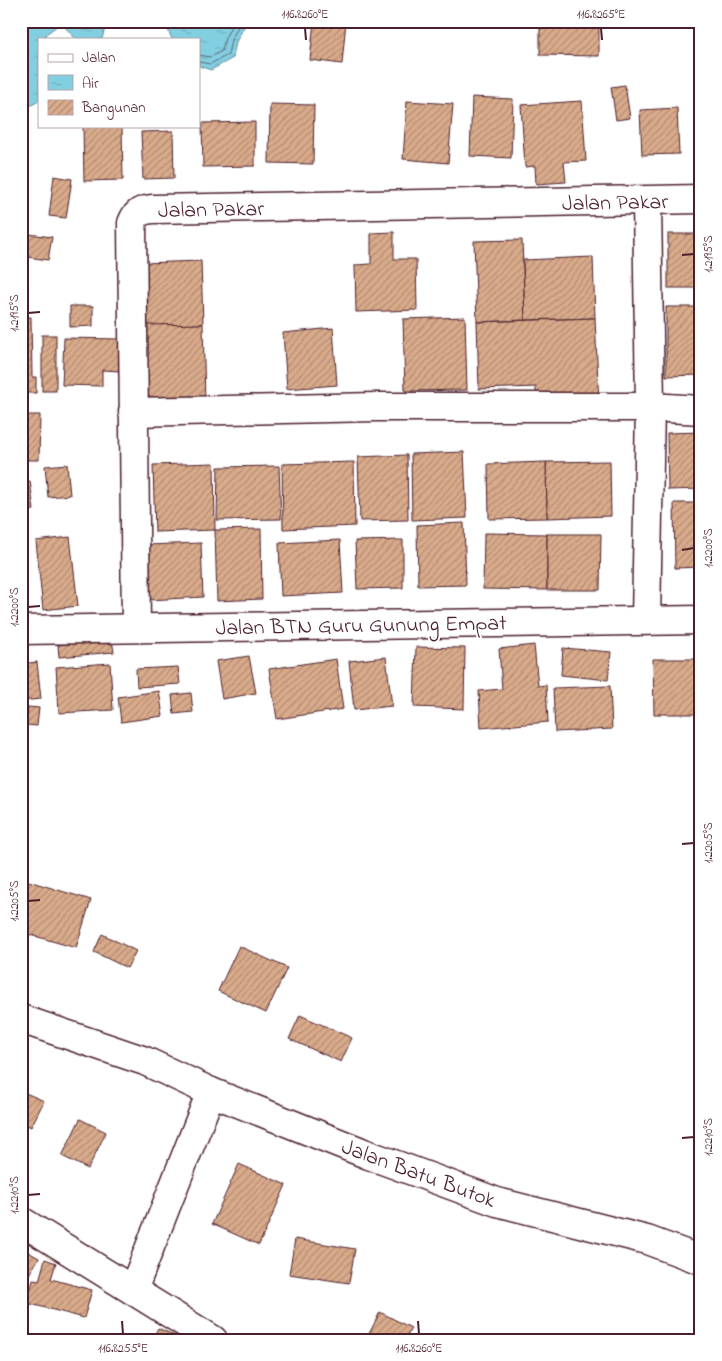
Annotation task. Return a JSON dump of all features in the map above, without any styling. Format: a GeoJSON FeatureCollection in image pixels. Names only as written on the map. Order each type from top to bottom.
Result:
{"type":"FeatureCollection","features":[{"type":"Feature","properties":{"kind":"street","name":"Jalan Pakar"},"geometry":{"type":"LineString","coordinates":[[136,627],[132,223],[134,216],[140,211],[154,209],[701,200]]}},
{"type":"Feature","properties":{"kind":"street"},"geometry":{"type":"LineString","coordinates":[[646,201],[650,407],[646,620]]}},
{"type":"Feature","properties":{"kind":"street"},"geometry":{"type":"LineString","coordinates":[[133,412],[376,407],[650,407],[701,410]]}},
{"type":"Feature","properties":{"kind":"street","name":"Jalan BTN Guru Gunung Empat"},"geometry":{"type":"LineString","coordinates":[[21,630],[701,620]]}},
{"type":"Feature","properties":{"kind":"street","name":"Jalan Batu Butok"},"geometry":{"type":"LineString","coordinates":[[21,1019],[145,1061],[211,1092],[369,1155],[497,1202],[647,1240],[701,1260]]}},
{"type":"Feature","properties":{"kind":"street"},"geometry":{"type":"LineString","coordinates":[[133,1290],[211,1092]]}},
{"type":"Feature","properties":{"kind":"street"},"geometry":{"type":"LineString","coordinates":[[21,1221],[213,1340]]}},
{"type":"Feature","properties":{"kind":"water"},"geometry":{"type":"Polygon","coordinates":[[[21,21],[107,21],[102,38],[75,38],[61,23],[46,34],[45,38],[38,38],[38,102],[21,111],[21,21]]]}},
{"type":"Feature","properties":{"kind":"water"},"geometry":{"type":"Polygon","coordinates":[[[164,21],[247,21],[236,42],[233,58],[211,70],[200,66],[200,38],[172,38],[164,21]]]}},
{"type":"Feature","properties":{"kind":"building"},"geometry":{"type":"Polygon","coordinates":[[[314,21],[346,21],[342,64],[310,60],[314,21]]]}},
{"type":"Feature","properties":{"kind":"building"},"geometry":{"type":"Polygon","coordinates":[[[540,28],[599,28],[599,56],[540,55],[540,28]]]}},
{"type":"Feature","properties":{"kind":"building"},"geometry":{"type":"Polygon","coordinates":[[[625,85],[630,118],[616,120],[611,87],[625,85]]]}},
{"type":"Feature","properties":{"kind":"building"},"geometry":{"type":"Polygon","coordinates":[[[472,97],[513,99],[511,158],[470,156],[472,97]]]}},
{"type":"Feature","properties":{"kind":"building"},"geometry":{"type":"Polygon","coordinates":[[[407,101],[453,104],[448,163],[403,159],[407,101]]]}},
{"type":"Feature","properties":{"kind":"building"},"geometry":{"type":"Polygon","coordinates":[[[582,101],[586,161],[564,162],[566,182],[536,184],[535,166],[525,167],[521,105],[582,101]]]}},
{"type":"Feature","properties":{"kind":"building"},"geometry":{"type":"Polygon","coordinates":[[[270,104],[314,105],[313,164],[269,163],[270,104]]]}},
{"type":"Feature","properties":{"kind":"building"},"geometry":{"type":"Polygon","coordinates":[[[677,108],[679,154],[642,155],[640,110],[677,108]]]}},
{"type":"Feature","properties":{"kind":"building"},"geometry":{"type":"Polygon","coordinates":[[[255,122],[255,166],[203,167],[202,123],[255,122]]]}},
{"type":"Feature","properties":{"kind":"building"},"geometry":{"type":"Polygon","coordinates":[[[83,128],[122,128],[123,180],[84,181],[83,128]]]}},
{"type":"Feature","properties":{"kind":"building"},"geometry":{"type":"Polygon","coordinates":[[[173,131],[174,178],[143,179],[141,132],[173,131]]]}},
{"type":"Feature","properties":{"kind":"building"},"geometry":{"type":"Polygon","coordinates":[[[54,176],[72,179],[66,218],[49,216],[54,176]]]}},
{"type":"Feature","properties":{"kind":"building"},"geometry":{"type":"Polygon","coordinates":[[[394,232],[394,259],[416,259],[417,310],[356,312],[355,265],[371,264],[371,233],[394,232]]]}},
{"type":"Feature","properties":{"kind":"building"},"geometry":{"type":"Polygon","coordinates":[[[21,233],[52,237],[48,260],[21,256],[21,233]]]}},
{"type":"Feature","properties":{"kind":"building"},"geometry":{"type":"Polygon","coordinates":[[[668,234],[701,234],[701,288],[668,288],[668,234]]]}},
{"type":"Feature","properties":{"kind":"building"},"geometry":{"type":"Polygon","coordinates":[[[522,240],[525,320],[477,322],[474,241],[522,240]]]}},
{"type":"Feature","properties":{"kind":"building"},"geometry":{"type":"Polygon","coordinates":[[[593,257],[595,318],[525,320],[523,260],[593,257]]]}},
{"type":"Feature","properties":{"kind":"building"},"geometry":{"type":"Polygon","coordinates":[[[201,261],[203,324],[144,326],[142,263],[201,261]]]}},
{"type":"Feature","properties":{"kind":"building"},"geometry":{"type":"Polygon","coordinates":[[[70,306],[93,306],[93,326],[70,327],[70,306]]]}},
{"type":"Feature","properties":{"kind":"building"},"geometry":{"type":"Polygon","coordinates":[[[666,307],[701,307],[701,375],[666,376],[666,307]]]}},
{"type":"Feature","properties":{"kind":"building"},"geometry":{"type":"Polygon","coordinates":[[[21,317],[31,317],[32,377],[36,377],[36,393],[21,393],[21,317]]]}},
{"type":"Feature","properties":{"kind":"building"},"geometry":{"type":"Polygon","coordinates":[[[465,317],[467,390],[405,391],[403,319],[465,317]]]}},
{"type":"Feature","properties":{"kind":"building"},"geometry":{"type":"Polygon","coordinates":[[[595,318],[599,404],[536,406],[536,387],[479,389],[477,322],[595,318]]]}},
{"type":"Feature","properties":{"kind":"building"},"geometry":{"type":"Polygon","coordinates":[[[203,324],[205,402],[148,403],[146,325],[203,324]]]}},
{"type":"Feature","properties":{"kind":"building"},"geometry":{"type":"Polygon","coordinates":[[[333,328],[337,385],[287,389],[283,333],[333,328]]]}},
{"type":"Feature","properties":{"kind":"building"},"geometry":{"type":"Polygon","coordinates":[[[42,335],[56,335],[56,391],[42,391],[42,335]]]}},
{"type":"Feature","properties":{"kind":"building"},"geometry":{"type":"Polygon","coordinates":[[[64,338],[120,339],[120,371],[102,370],[102,386],[62,385],[64,338]]]}},
{"type":"Feature","properties":{"kind":"building"},"geometry":{"type":"Polygon","coordinates":[[[21,415],[40,415],[39,460],[21,460],[21,415]]]}},
{"type":"Feature","properties":{"kind":"building"},"geometry":{"type":"Polygon","coordinates":[[[701,432],[701,489],[668,490],[667,433],[701,432]]]}},
{"type":"Feature","properties":{"kind":"building"},"geometry":{"type":"Polygon","coordinates":[[[464,452],[467,518],[412,520],[411,454],[464,452]]]}},
{"type":"Feature","properties":{"kind":"building"},"geometry":{"type":"Polygon","coordinates":[[[407,455],[408,520],[360,521],[358,457],[407,455]]]}},
{"type":"Feature","properties":{"kind":"building"},"geometry":{"type":"Polygon","coordinates":[[[610,461],[611,516],[547,518],[546,462],[610,461]]]}},
{"type":"Feature","properties":{"kind":"building"},"geometry":{"type":"Polygon","coordinates":[[[354,462],[355,526],[283,529],[282,464],[354,462]]]}},
{"type":"Feature","properties":{"kind":"building"},"geometry":{"type":"Polygon","coordinates":[[[546,462],[547,518],[489,519],[488,464],[546,462]]]}},
{"type":"Feature","properties":{"kind":"building"},"geometry":{"type":"Polygon","coordinates":[[[214,463],[215,530],[155,532],[153,465],[214,463]]]}},
{"type":"Feature","properties":{"kind":"building"},"geometry":{"type":"Polygon","coordinates":[[[67,464],[70,495],[48,497],[45,466],[67,464]]]}},
{"type":"Feature","properties":{"kind":"building"},"geometry":{"type":"Polygon","coordinates":[[[279,466],[281,519],[217,520],[218,467],[279,466]]]}},
{"type":"Feature","properties":{"kind":"building"},"geometry":{"type":"Polygon","coordinates":[[[30,481],[34,510],[21,512],[21,482],[30,481]]]}},
{"type":"Feature","properties":{"kind":"building"},"geometry":{"type":"Polygon","coordinates":[[[674,503],[701,503],[701,567],[675,568],[674,503]]]}},
{"type":"Feature","properties":{"kind":"building"},"geometry":{"type":"Polygon","coordinates":[[[464,523],[466,585],[418,586],[417,525],[464,523]]]}},
{"type":"Feature","properties":{"kind":"building"},"geometry":{"type":"Polygon","coordinates":[[[261,529],[262,599],[217,601],[215,530],[261,529]]]}},
{"type":"Feature","properties":{"kind":"building"},"geometry":{"type":"Polygon","coordinates":[[[484,533],[547,534],[547,590],[483,589],[484,533]]]}},
{"type":"Feature","properties":{"kind":"building"},"geometry":{"type":"Polygon","coordinates":[[[547,534],[601,534],[600,590],[547,590],[547,534]]]}},
{"type":"Feature","properties":{"kind":"building"},"geometry":{"type":"Polygon","coordinates":[[[70,537],[78,606],[43,610],[36,541],[70,537]]]}},
{"type":"Feature","properties":{"kind":"building"},"geometry":{"type":"Polygon","coordinates":[[[340,540],[343,593],[281,596],[279,543],[340,540]]]}},
{"type":"Feature","properties":{"kind":"building"},"geometry":{"type":"Polygon","coordinates":[[[403,540],[403,588],[357,589],[355,541],[403,540]]]}},
{"type":"Feature","properties":{"kind":"building"},"geometry":{"type":"Polygon","coordinates":[[[201,543],[203,597],[149,600],[146,545],[201,543]]]}},
{"type":"Feature","properties":{"kind":"building"},"geometry":{"type":"Polygon","coordinates":[[[112,640],[114,652],[59,657],[58,645],[112,640]]]}},
{"type":"Feature","properties":{"kind":"building"},"geometry":{"type":"Polygon","coordinates":[[[534,645],[538,686],[546,685],[548,722],[481,728],[479,691],[502,689],[499,649],[534,645]]]}},
{"type":"Feature","properties":{"kind":"building"},"geometry":{"type":"Polygon","coordinates":[[[416,647],[465,648],[464,709],[414,707],[416,647]]]}},
{"type":"Feature","properties":{"kind":"building"},"geometry":{"type":"Polygon","coordinates":[[[563,648],[611,652],[608,680],[561,675],[563,648]]]}},
{"type":"Feature","properties":{"kind":"building"},"geometry":{"type":"Polygon","coordinates":[[[249,656],[256,693],[222,699],[216,661],[249,656]]]}},
{"type":"Feature","properties":{"kind":"building"},"geometry":{"type":"Polygon","coordinates":[[[386,657],[392,706],[354,710],[349,661],[386,657]]]}},
{"type":"Feature","properties":{"kind":"building"},"geometry":{"type":"Polygon","coordinates":[[[336,659],[343,709],[277,719],[269,669],[336,659]]]}},
{"type":"Feature","properties":{"kind":"building"},"geometry":{"type":"Polygon","coordinates":[[[653,659],[701,659],[701,714],[654,714],[653,659]]]}},
{"type":"Feature","properties":{"kind":"building"},"geometry":{"type":"Polygon","coordinates":[[[37,662],[41,699],[21,701],[21,664],[37,662]]]}},
{"type":"Feature","properties":{"kind":"building"},"geometry":{"type":"Polygon","coordinates":[[[110,663],[113,710],[59,713],[56,667],[110,663]]]}},
{"type":"Feature","properties":{"kind":"building"},"geometry":{"type":"Polygon","coordinates":[[[178,667],[180,684],[137,687],[136,669],[178,667]]]}},
{"type":"Feature","properties":{"kind":"building"},"geometry":{"type":"Polygon","coordinates":[[[610,686],[612,729],[555,732],[553,688],[610,686]]]}},
{"type":"Feature","properties":{"kind":"building"},"geometry":{"type":"Polygon","coordinates":[[[159,691],[163,716],[121,722],[118,697],[159,691]]]}},
{"type":"Feature","properties":{"kind":"building"},"geometry":{"type":"Polygon","coordinates":[[[191,693],[193,712],[174,714],[172,695],[191,693]]]}},
{"type":"Feature","properties":{"kind":"building"},"geometry":{"type":"Polygon","coordinates":[[[28,707],[39,708],[37,726],[26,725],[28,707]]]}},
{"type":"Feature","properties":{"kind":"building"},"geometry":{"type":"Polygon","coordinates":[[[22,879],[91,900],[76,948],[21,932],[22,879]]]}},
{"type":"Feature","properties":{"kind":"building"},"geometry":{"type":"Polygon","coordinates":[[[102,934],[136,951],[127,968],[94,952],[102,934]]]}},
{"type":"Feature","properties":{"kind":"building"},"geometry":{"type":"Polygon","coordinates":[[[239,946],[287,968],[266,1013],[218,991],[239,946]]]}},
{"type":"Feature","properties":{"kind":"building"},"geometry":{"type":"Polygon","coordinates":[[[300,1015],[352,1038],[341,1062],[289,1039],[300,1015]]]}},
{"type":"Feature","properties":{"kind":"building"},"geometry":{"type":"Polygon","coordinates":[[[21,1091],[44,1101],[31,1127],[21,1122],[21,1091]]]}},
{"type":"Feature","properties":{"kind":"building"},"geometry":{"type":"Polygon","coordinates":[[[80,1119],[106,1132],[88,1169],[62,1156],[80,1119]]]}},
{"type":"Feature","properties":{"kind":"building"},"geometry":{"type":"Polygon","coordinates":[[[239,1164],[286,1185],[259,1245],[212,1224],[239,1164]]]}},
{"type":"Feature","properties":{"kind":"building"},"geometry":{"type":"Polygon","coordinates":[[[295,1239],[355,1249],[349,1283],[289,1274],[295,1239]]]}},
{"type":"Feature","properties":{"kind":"building"},"geometry":{"type":"Polygon","coordinates":[[[21,1248],[39,1258],[21,1288],[21,1248]]]}},
{"type":"Feature","properties":{"kind":"building"},"geometry":{"type":"Polygon","coordinates":[[[45,1259],[56,1263],[51,1279],[92,1290],[84,1318],[27,1303],[33,1280],[39,1281],[45,1259]]]}},
{"type":"Feature","properties":{"kind":"building"},"geometry":{"type":"Polygon","coordinates":[[[380,1312],[411,1328],[405,1340],[366,1340],[380,1312]]]}},
{"type":"Feature","properties":{"kind":"building"},"geometry":{"type":"Polygon","coordinates":[[[158,1328],[184,1340],[152,1340],[158,1328]]]}}]}
